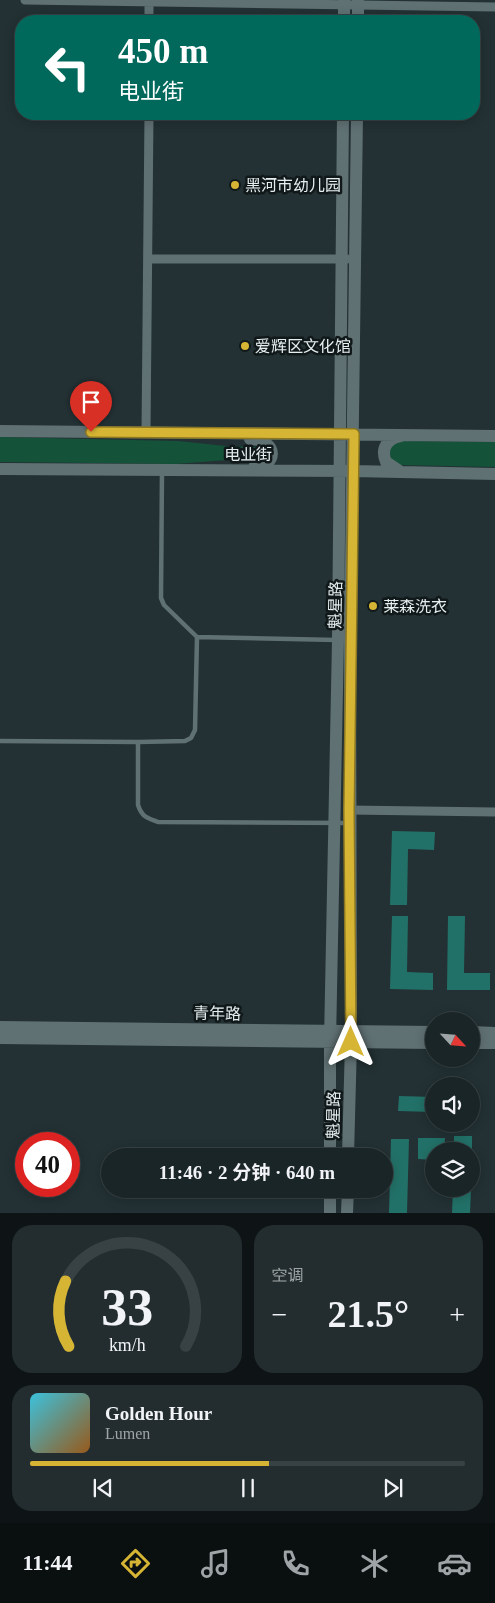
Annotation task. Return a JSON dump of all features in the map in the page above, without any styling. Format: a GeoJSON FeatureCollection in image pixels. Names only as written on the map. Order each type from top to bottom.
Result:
{"type":"FeatureCollection","features":[{"type":"Feature","properties":{"kind":"street"},"geometry":{"type":"LineString","coordinates":[[25,0],[358,3],[495,7]]}},
{"type":"Feature","properties":{"kind":"street"},"geometry":{"type":"LineString","coordinates":[[149,1],[149,15]]}},
{"type":"Feature","properties":{"kind":"street"},"geometry":{"type":"LineString","coordinates":[[146,432],[149,120]]}},
{"type":"Feature","properties":{"kind":"street","name":"魁星路"},"geometry":{"type":"LineString","coordinates":[[343,120],[339,470],[350,824],[351,1036],[348,1148]]}},
{"type":"Feature","properties":{"kind":"street","name":"魁星路"},"geometry":{"type":"LineString","coordinates":[[330,1148],[330,1036],[335,823],[354,434],[357,120]]}},
{"type":"Feature","properties":{"kind":"street"},"geometry":{"type":"LineString","coordinates":[[148,259],[355,259]]}},
{"type":"Feature","properties":{"kind":"street","name":"电业街"},"geometry":{"type":"LineString","coordinates":[[0,431],[495,436]]}},
{"type":"Feature","properties":{"kind":"street"},"geometry":{"type":"LineString","coordinates":[[200,433],[224,438],[261,440],[268,444],[271,452],[269,461],[262,466],[202,470]]}},
{"type":"Feature","properties":{"kind":"street"},"geometry":{"type":"LineString","coordinates":[[403,473],[390,466],[384,457],[384,452],[388,442],[406,435]]}},
{"type":"Feature","properties":{"kind":"street","name":"电业街"},"geometry":{"type":"LineString","coordinates":[[0,468],[339,470],[495,474]]}},
{"type":"Feature","properties":{"kind":"street"},"geometry":{"type":"LineString","coordinates":[[349,810],[495,812]]}},
{"type":"Feature","properties":{"kind":"street","name":"青年路"},"geometry":{"type":"LineString","coordinates":[[0,1027],[330,1036]]}},
{"type":"Feature","properties":{"kind":"street","name":"青年路"},"geometry":{"type":"LineString","coordinates":[[0,1038],[351,1036],[425,1032]]}},
{"type":"Feature","properties":{"kind":"street"},"geometry":{"type":"LineString","coordinates":[[480,1032],[495,1033]]}},
{"type":"Feature","properties":{"kind":"street","name":"青年路"},"geometry":{"type":"LineString","coordinates":[[351,1036],[425,1042]]}},
{"type":"Feature","properties":{"kind":"street"},"geometry":{"type":"LineString","coordinates":[[480,1043],[495,1043]]}},
{"type":"Feature","properties":{"kind":"street"},"geometry":{"type":"LineString","coordinates":[[330,1198],[330,1213]]}},
{"type":"Feature","properties":{"kind":"street"},"geometry":{"type":"LineString","coordinates":[[347,1213],[348,1198]]}},
{"type":"Feature","properties":{"kind":"lane"},"geometry":{"type":"LineString","coordinates":[[162,470],[161,598],[164,605],[197,637],[344,640]]}},
{"type":"Feature","properties":{"kind":"lane"},"geometry":{"type":"LineString","coordinates":[[0,740],[138,742],[185,741],[191,738],[195,730],[197,637]]}},
{"type":"Feature","properties":{"kind":"lane"},"geometry":{"type":"LineString","coordinates":[[138,742],[138,805],[140,813],[145,818],[158,822],[350,824]]}},
{"type":"Feature","properties":{"kind":"green space"},"geometry":{"type":"Polygon","coordinates":[[[0,437],[178,441],[257,447],[261,454],[256,460],[176,464],[0,462],[0,437]]]}},
{"type":"Feature","properties":{"kind":"green space"},"geometry":{"type":"Polygon","coordinates":[[[401,441],[495,442],[495,467],[399,465],[392,463],[390,446],[401,441]]]}},
{"type":"Feature","properties":{"kind":"building"},"geometry":{"type":"Polygon","coordinates":[[[392,831],[435,832],[434,850],[408,849],[407,905],[390,905],[392,831]]]}},
{"type":"Feature","properties":{"kind":"building"},"geometry":{"type":"Polygon","coordinates":[[[392,916],[408,916],[407,972],[433,973],[433,990],[390,989],[392,916]]]}},
{"type":"Feature","properties":{"kind":"building"},"geometry":{"type":"Polygon","coordinates":[[[448,916],[465,916],[464,973],[490,973],[490,990],[447,990],[448,916]]]}},
{"type":"Feature","properties":{"kind":"building"},"geometry":{"type":"Polygon","coordinates":[[[399,1096],[425,1097],[425,1112],[398,1111],[399,1096]]]}},
{"type":"Feature","properties":{"kind":"building"},"geometry":{"type":"Polygon","coordinates":[[[454,1136],[472,1136],[472,1142],[454,1142],[454,1136]]]}},
{"type":"Feature","properties":{"kind":"building"},"geometry":{"type":"Polygon","coordinates":[[[418,1138],[445,1138],[445,1142],[425,1142],[425,1159],[418,1159],[418,1138]]]}},
{"type":"Feature","properties":{"kind":"building"},"geometry":{"type":"Polygon","coordinates":[[[391,1139],[409,1139],[407,1213],[389,1213],[389,1198],[393,1198],[393,1148],[391,1148],[391,1139]]]}},
{"type":"Feature","properties":{"kind":"building"},"geometry":{"type":"Polygon","coordinates":[[[453,1197],[471,1197],[470,1213],[452,1213],[453,1197]]]}},
{"type":"Feature","properties":{"kind":"place","name":"黑河市幼儿园"},"geometry":{"type":"Point","coordinates":[235,185]}},
{"type":"Feature","properties":{"kind":"place","name":"爱辉区文化馆"},"geometry":{"type":"Point","coordinates":[245,346]}},
{"type":"Feature","properties":{"kind":"place","name":"莱森洗衣"},"geometry":{"type":"Point","coordinates":[373,606]}},
{"type":"Feature","properties":{"kind":"route"},"geometry":{"type":"LineString","coordinates":[[91,432],[354,434],[349,810],[351,1042]]}}]}
